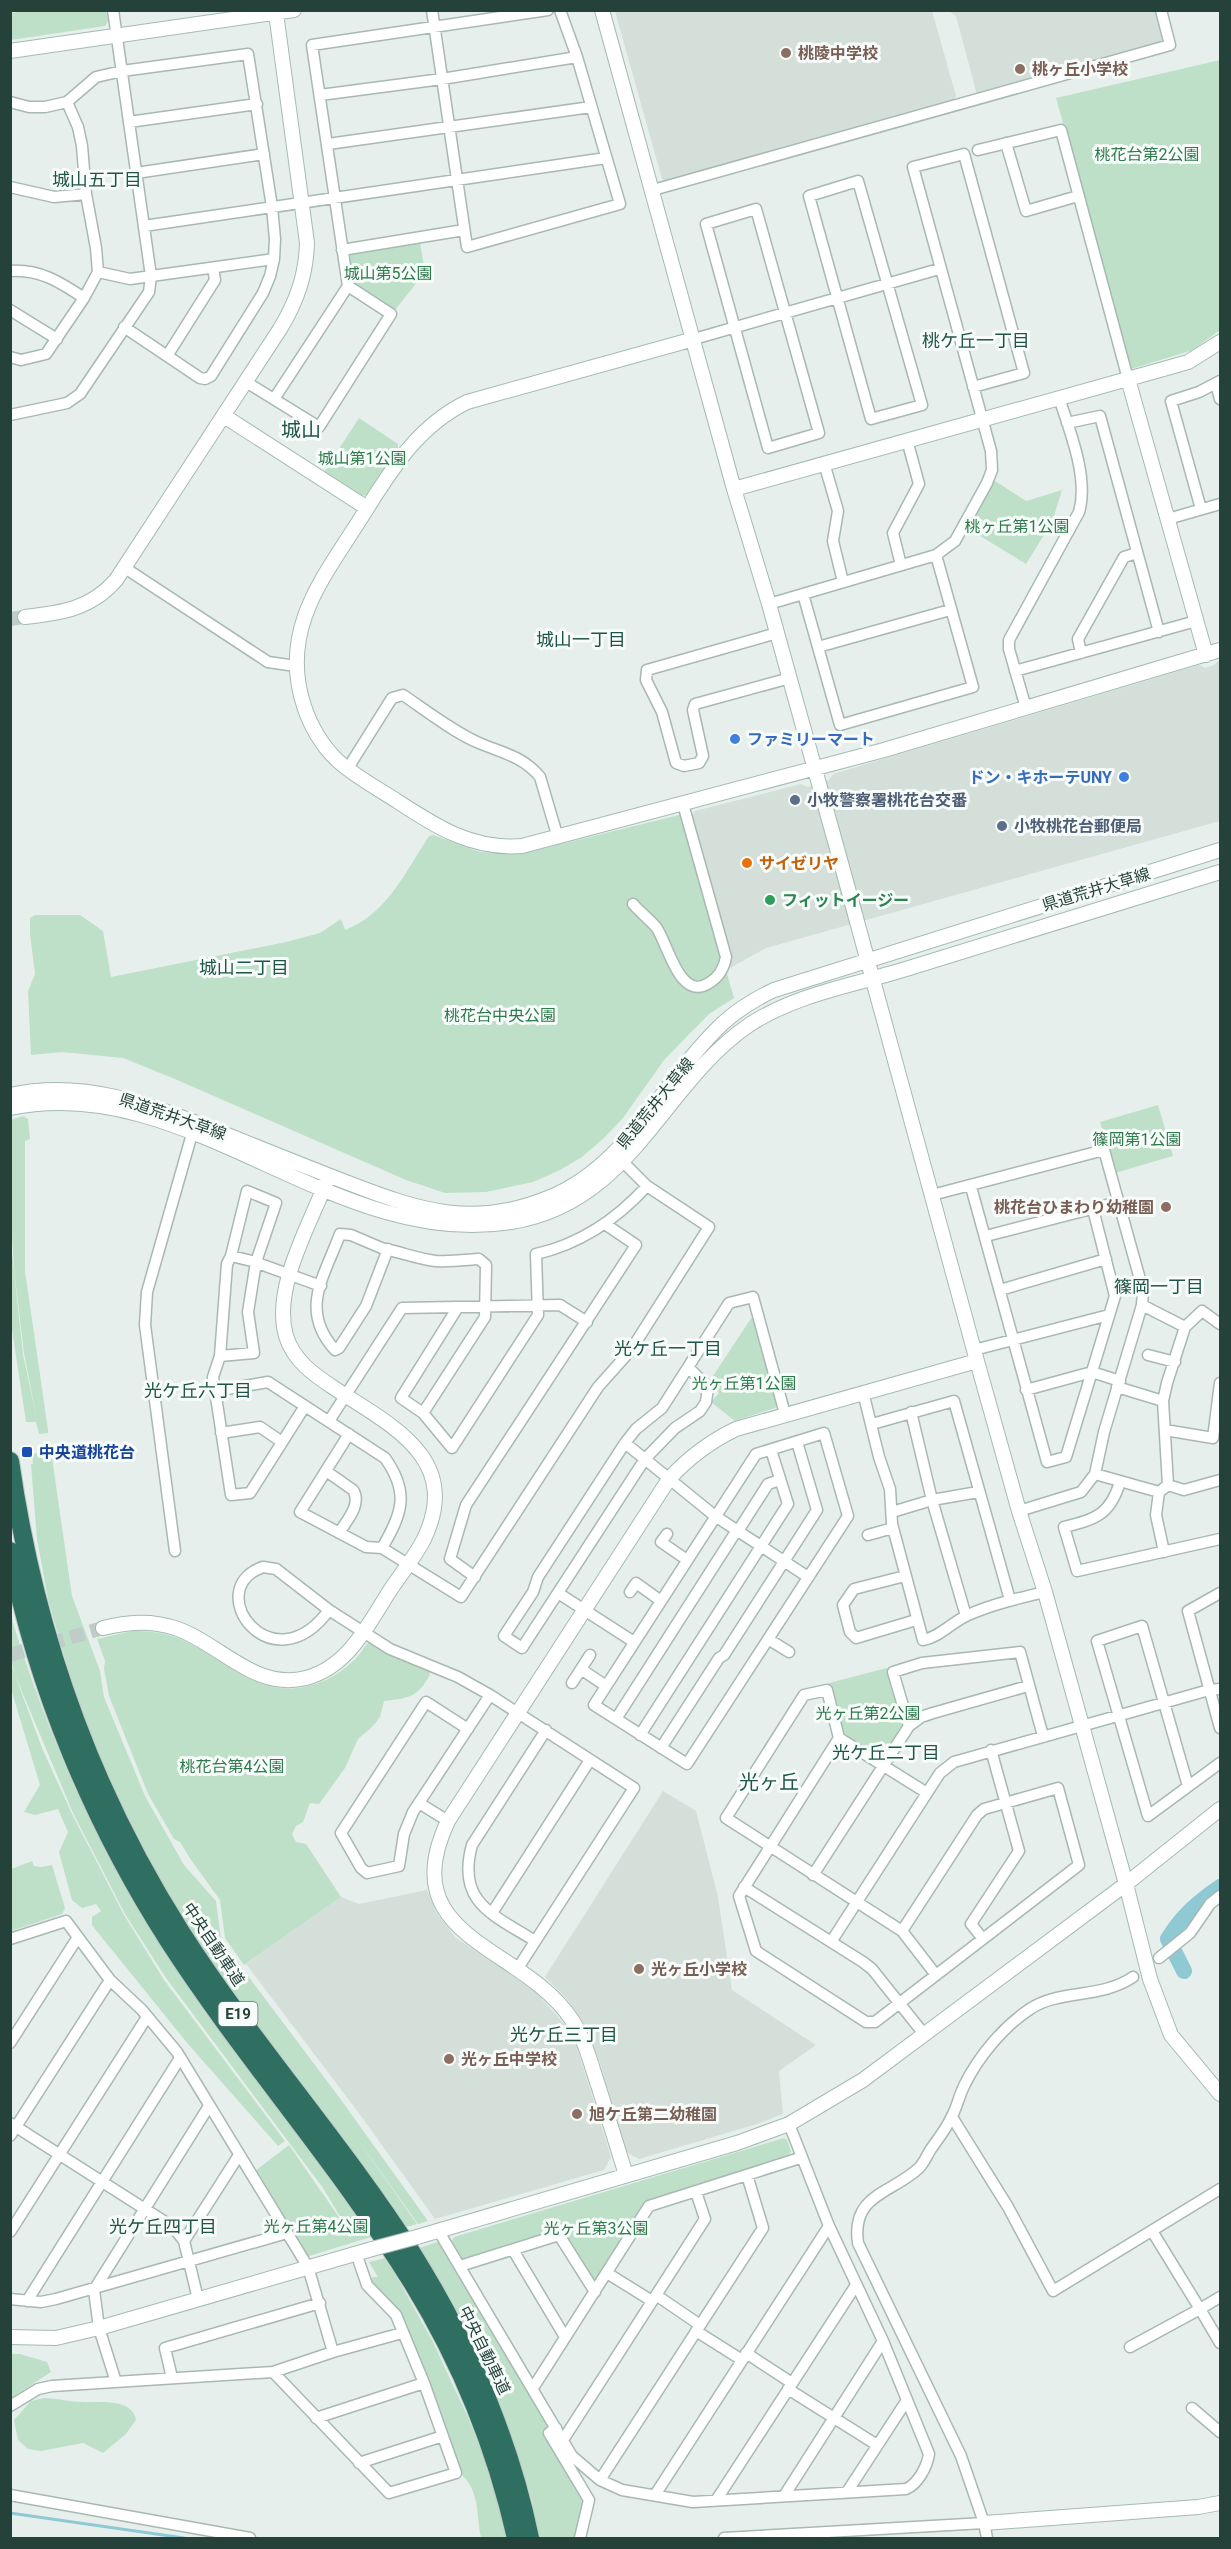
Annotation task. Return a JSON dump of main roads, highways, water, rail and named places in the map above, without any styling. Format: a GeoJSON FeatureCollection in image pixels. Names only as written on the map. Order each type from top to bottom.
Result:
{"type":"FeatureCollection","features":[{"type":"Feature","properties":{"kind":"highway","name":"中央自動車道"},"geometry":{"type":"LineString","coordinates":[[10,1461],[27,1560],[45,1630],[84,1745],[118,1820],[155,1889],[209,1974],[360,2178],[426,2278],[458,2335],[491,2407],[515,2480],[530,2538]]}},
{"type":"Feature","properties":{"kind":"highway","name":"中央自動車道"},"geometry":{"type":"LineString","coordinates":[[10,1551],[47,1690],[87,1794],[142,1898],[175,1949],[248,2054],[349,2187],[425,2304],[446,2343],[477,2412],[503,2486],[516,2538]]}},
{"type":"Feature","properties":{"kind":"waterway"},"geometry":{"type":"LineString","coordinates":[[1184,1971],[1168,1939],[1191,1910],[1220,1887]]}},
{"type":"Feature","properties":{"kind":"waterway"},"geometry":{"type":"LineString","coordinates":[[10,2513],[184,2538]]}},
{"type":"Feature","properties":{"kind":"tunnel"},"geometry":{"type":"LineString","coordinates":[[10,619],[25,617]]}},
{"type":"Feature","properties":{"kind":"tunnel"},"geometry":{"type":"LineString","coordinates":[[10,1655],[103,1628]]}},
{"type":"Feature","properties":{"kind":"place","name":"桃陵中学校"},"geometry":{"type":"Point","coordinates":[786,53]}},
{"type":"Feature","properties":{"kind":"place","name":"桃ヶ丘小学校"},"geometry":{"type":"Point","coordinates":[1020,69]}},
{"type":"Feature","properties":{"kind":"place","name":"ファミリーマート"},"geometry":{"type":"Point","coordinates":[735,739]}},
{"type":"Feature","properties":{"kind":"place","name":"ドン・キホーテUNY"},"geometry":{"type":"Point","coordinates":[1124,777]}},
{"type":"Feature","properties":{"kind":"place","name":"小牧警察署桃花台交番"},"geometry":{"type":"Point","coordinates":[795,800]}},
{"type":"Feature","properties":{"kind":"place","name":"小牧桃花台郵便局"},"geometry":{"type":"Point","coordinates":[1002,826]}},
{"type":"Feature","properties":{"kind":"place","name":"サイゼリヤ"},"geometry":{"type":"Point","coordinates":[747,863]}},
{"type":"Feature","properties":{"kind":"place","name":"フィットイージー"},"geometry":{"type":"Point","coordinates":[770,900]}},
{"type":"Feature","properties":{"kind":"place","name":"桃花台ひまわり幼稚園"},"geometry":{"type":"Point","coordinates":[1166,1207]}},
{"type":"Feature","properties":{"kind":"place","name":"中央道桃花台"},"geometry":{"type":"Point","coordinates":[27,1452]}},
{"type":"Feature","properties":{"kind":"place","name":"光ヶ丘小学校"},"geometry":{"type":"Point","coordinates":[639,1969]}},
{"type":"Feature","properties":{"kind":"place","name":"光ヶ丘中学校"},"geometry":{"type":"Point","coordinates":[449,2059]}},
{"type":"Feature","properties":{"kind":"place","name":"旭ケ丘第二幼稚園"},"geometry":{"type":"Point","coordinates":[577,2114]}},
{"type":"Feature","properties":{"kind":"district","name":"城山五丁目"},"geometry":{"type":"Point","coordinates":[97,180]}},
{"type":"Feature","properties":{"kind":"district","name":"桃ケ丘一丁目"},"geometry":{"type":"Point","coordinates":[976,341]}},
{"type":"Feature","properties":{"kind":"district","name":"城山"},"geometry":{"type":"Point","coordinates":[301,430]}},
{"type":"Feature","properties":{"kind":"district","name":"城山一丁目"},"geometry":{"type":"Point","coordinates":[581,640]}},
{"type":"Feature","properties":{"kind":"district","name":"城山二丁目"},"geometry":{"type":"Point","coordinates":[244,968]}},
{"type":"Feature","properties":{"kind":"district","name":"篠岡一丁目"},"geometry":{"type":"Point","coordinates":[1159,1287]}},
{"type":"Feature","properties":{"kind":"district","name":"光ケ丘一丁目"},"geometry":{"type":"Point","coordinates":[668,1349]}},
{"type":"Feature","properties":{"kind":"district","name":"光ケ丘六丁目"},"geometry":{"type":"Point","coordinates":[198,1391]}},
{"type":"Feature","properties":{"kind":"district","name":"光ケ丘二丁目"},"geometry":{"type":"Point","coordinates":[886,1753]}},
{"type":"Feature","properties":{"kind":"district","name":"光ヶ丘"},"geometry":{"type":"Point","coordinates":[769,1782]}},
{"type":"Feature","properties":{"kind":"district","name":"光ケ丘三丁目"},"geometry":{"type":"Point","coordinates":[564,2035]}},
{"type":"Feature","properties":{"kind":"district","name":"光ケ丘四丁目"},"geometry":{"type":"Point","coordinates":[163,2227]}},
{"type":"Feature","properties":{"kind":"park label","name":"桃花台第2公園"},"geometry":{"type":"Point","coordinates":[1147,154]}},
{"type":"Feature","properties":{"kind":"park label","name":"城山第5公園"},"geometry":{"type":"Point","coordinates":[388,273]}},
{"type":"Feature","properties":{"kind":"park label","name":"城山第1公園"},"geometry":{"type":"Point","coordinates":[362,458]}},
{"type":"Feature","properties":{"kind":"park label","name":"桃ヶ丘第1公園"},"geometry":{"type":"Point","coordinates":[1017,526]}},
{"type":"Feature","properties":{"kind":"park label","name":"桃花台中央公園"},"geometry":{"type":"Point","coordinates":[500,1015]}},
{"type":"Feature","properties":{"kind":"park label","name":"篠岡第1公園"},"geometry":{"type":"Point","coordinates":[1137,1139]}},
{"type":"Feature","properties":{"kind":"park label","name":"光ヶ丘第1公園"},"geometry":{"type":"Point","coordinates":[744,1383]}},
{"type":"Feature","properties":{"kind":"park label","name":"光ヶ丘第2公園"},"geometry":{"type":"Point","coordinates":[868,1713]}},
{"type":"Feature","properties":{"kind":"park label","name":"桃花台第4公園"},"geometry":{"type":"Point","coordinates":[232,1766]}},
{"type":"Feature","properties":{"kind":"park label","name":"光ヶ丘第4公園"},"geometry":{"type":"Point","coordinates":[316,2226]}},
{"type":"Feature","properties":{"kind":"park label","name":"光ヶ丘第3公園"},"geometry":{"type":"Point","coordinates":[596,2228]}}]}
